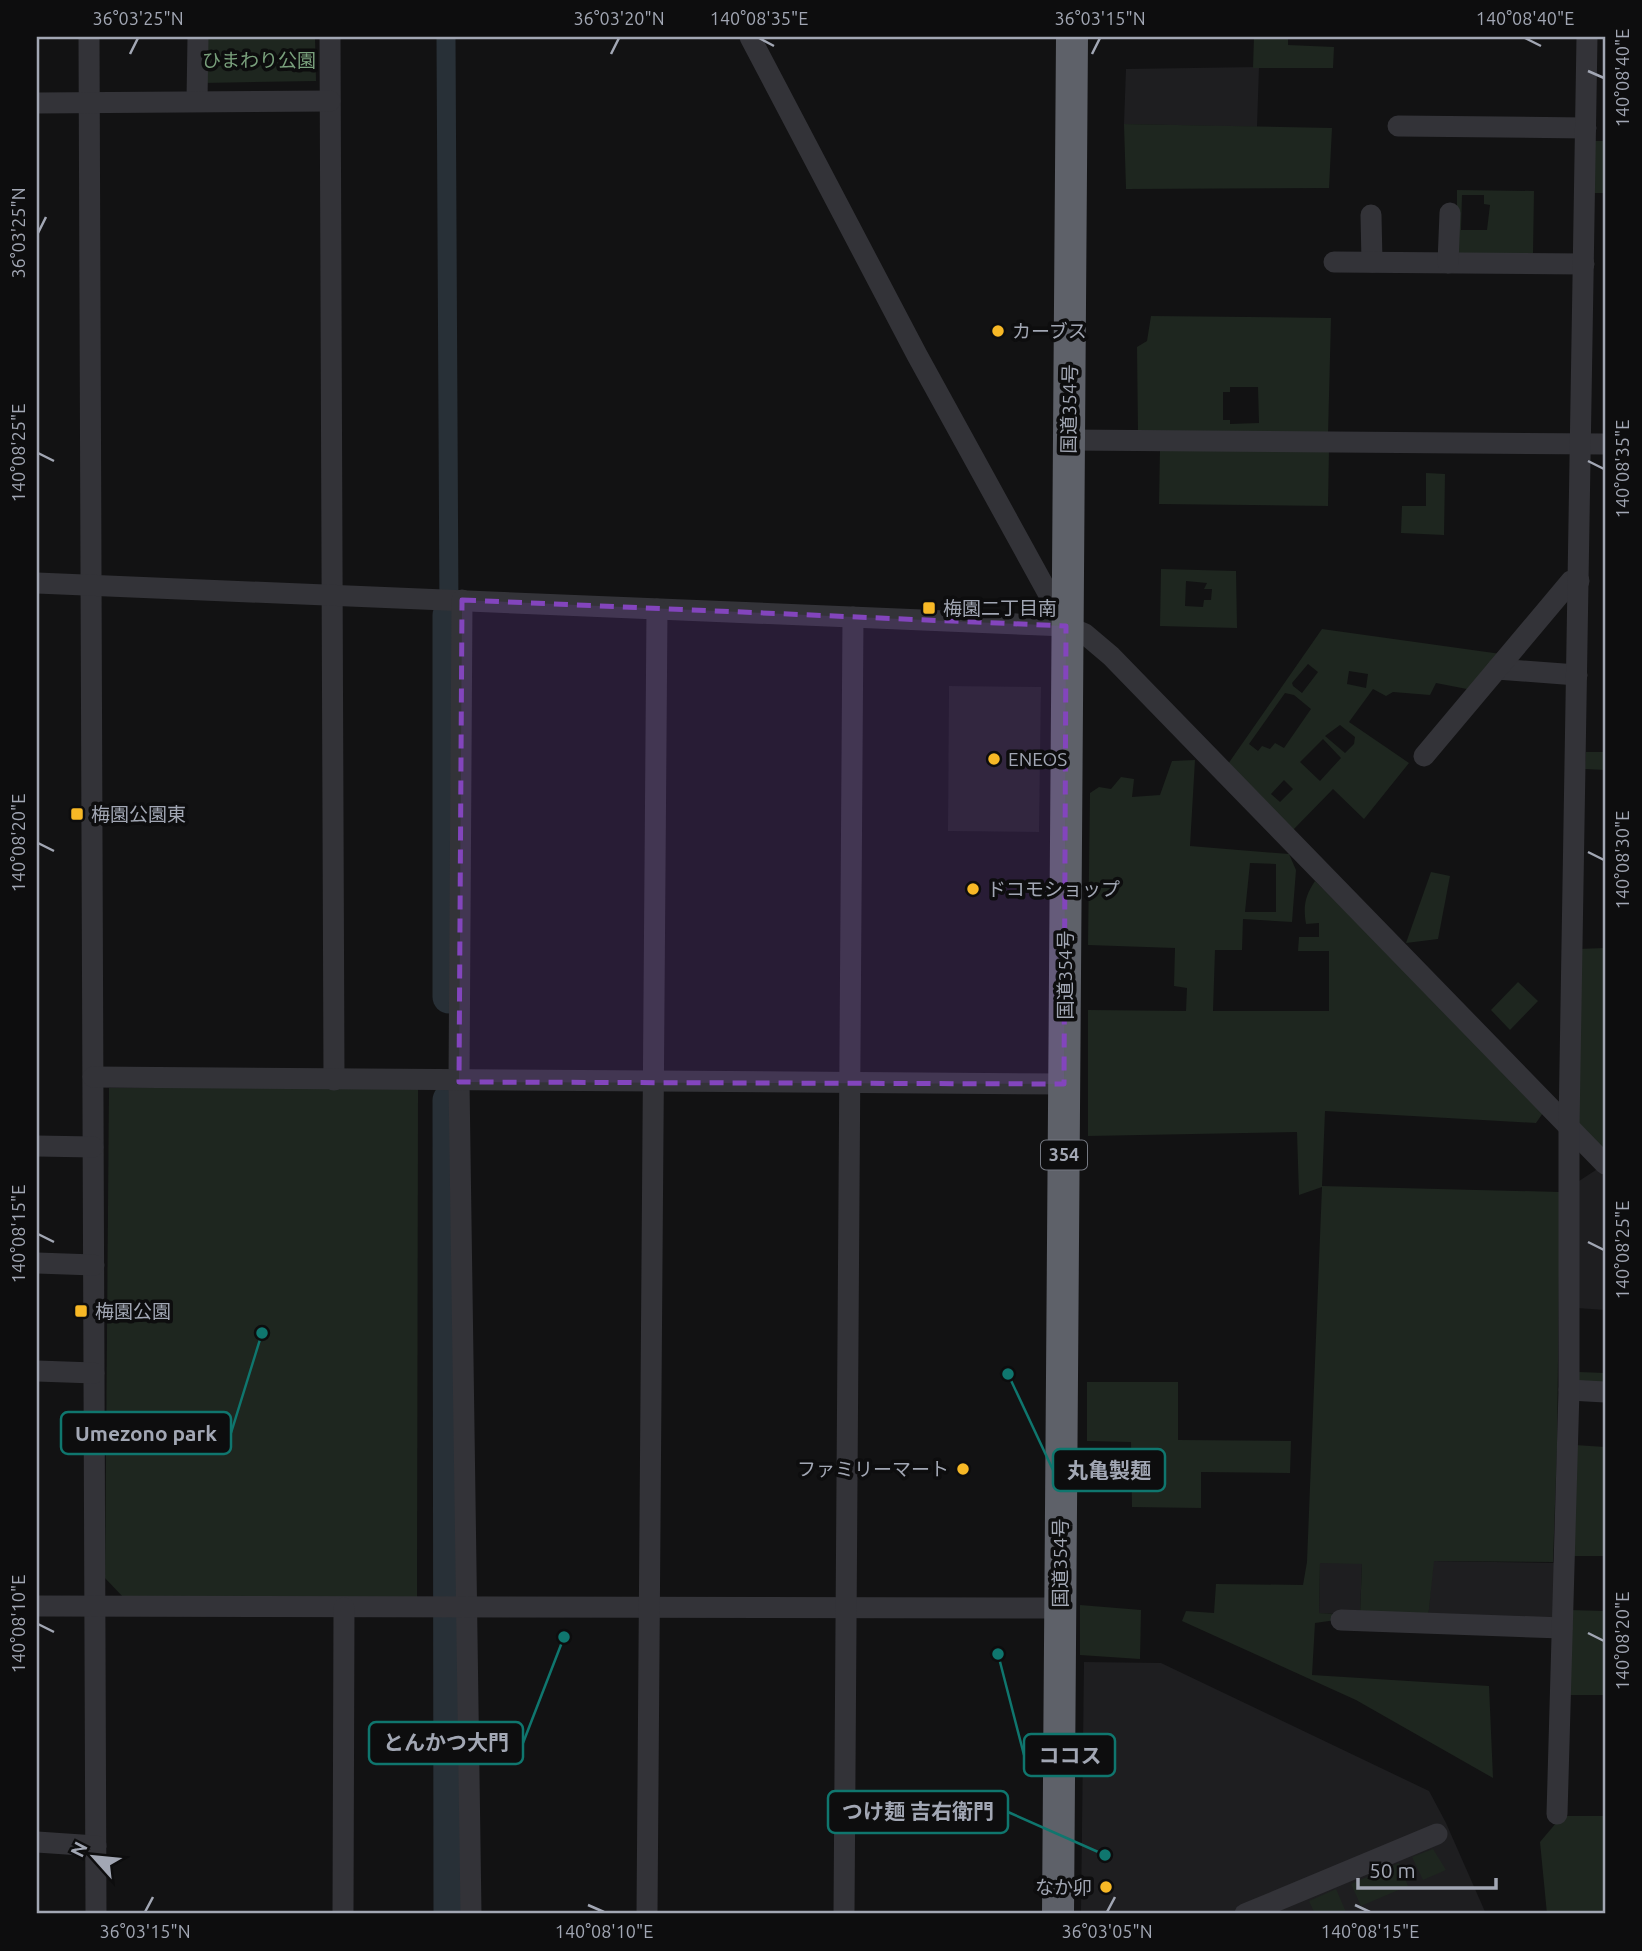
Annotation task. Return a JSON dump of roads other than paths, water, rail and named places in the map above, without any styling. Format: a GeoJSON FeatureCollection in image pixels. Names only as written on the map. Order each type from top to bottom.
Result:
{"type":"FeatureCollection","features":[{"type":"Feature","properties":{"kind":"highway","name":"国道354号"},"geometry":{"type":"LineString","coordinates":[[1058,1914],[1072,37]]}},
{"type":"Feature","properties":{"kind":"street"},"geometry":{"type":"LineString","coordinates":[[89,37],[96,1914]]}},
{"type":"Feature","properties":{"kind":"street"},"geometry":{"type":"LineString","coordinates":[[197,100],[198,37]]}},
{"type":"Feature","properties":{"kind":"street"},"geometry":{"type":"LineString","coordinates":[[330,37],[334,1080]]}},
{"type":"Feature","properties":{"kind":"street"},"geometry":{"type":"LineString","coordinates":[[750,37],[917,355],[1066,626]]}},
{"type":"Feature","properties":{"kind":"street"},"geometry":{"type":"LineString","coordinates":[[1557,1814],[1569,1390],[1569,1127],[1587,37]]}},
{"type":"Feature","properties":{"kind":"street"},"geometry":{"type":"LineString","coordinates":[[37,103],[330,101]]}},
{"type":"Feature","properties":{"kind":"street"},"geometry":{"type":"LineString","coordinates":[[1398,126],[1586,128]]}},
{"type":"Feature","properties":{"kind":"street"},"geometry":{"type":"LineString","coordinates":[[1448,263],[1450,213]]}},
{"type":"Feature","properties":{"kind":"street"},"geometry":{"type":"LineString","coordinates":[[1371,215],[1372,262]]}},
{"type":"Feature","properties":{"kind":"street"},"geometry":{"type":"LineString","coordinates":[[1334,262],[1584,264]]}},
{"type":"Feature","properties":{"kind":"street"},"geometry":{"type":"LineString","coordinates":[[1069,440],[1605,444]]}},
{"type":"Feature","properties":{"kind":"street"},"geometry":{"type":"LineString","coordinates":[[1424,756],[1571,581],[1578,581]]}},
{"type":"Feature","properties":{"kind":"street"},"geometry":{"type":"LineString","coordinates":[[37,583],[1066,626],[1085,634],[1111,656],[1605,1164]]}},
{"type":"Feature","properties":{"kind":"street"},"geometry":{"type":"LineString","coordinates":[[453,600],[471,1914]]}},
{"type":"Feature","properties":{"kind":"street"},"geometry":{"type":"LineString","coordinates":[[647,1914],[657,609]]}},
{"type":"Feature","properties":{"kind":"street"},"geometry":{"type":"LineString","coordinates":[[844,1914],[853,617]]}},
{"type":"Feature","properties":{"kind":"street"},"geometry":{"type":"LineString","coordinates":[[1497,669],[1577,676]]}},
{"type":"Feature","properties":{"kind":"street"},"geometry":{"type":"LineString","coordinates":[[93,1077],[428,1082],[1064,1084]]}},
{"type":"Feature","properties":{"kind":"street"},"geometry":{"type":"LineString","coordinates":[[37,1146],[93,1147]]}},
{"type":"Feature","properties":{"kind":"street"},"geometry":{"type":"LineString","coordinates":[[37,1263],[94,1265]]}},
{"type":"Feature","properties":{"kind":"street"},"geometry":{"type":"LineString","coordinates":[[37,1371],[94,1373]]}},
{"type":"Feature","properties":{"kind":"street"},"geometry":{"type":"LineString","coordinates":[[1569,1390],[1605,1392]]}},
{"type":"Feature","properties":{"kind":"street"},"geometry":{"type":"LineString","coordinates":[[37,1606],[1060,1608]]}},
{"type":"Feature","properties":{"kind":"street"},"geometry":{"type":"LineString","coordinates":[[343,1914],[344,1608]]}},
{"type":"Feature","properties":{"kind":"street"},"geometry":{"type":"LineString","coordinates":[[1341,1620],[1562,1628]]}},
{"type":"Feature","properties":{"kind":"street"},"geometry":{"type":"LineString","coordinates":[[1245,1914],[1437,1834]]}},
{"type":"Feature","properties":{"kind":"street"},"geometry":{"type":"LineString","coordinates":[[37,1842],[96,1846]]}},
{"type":"Feature","properties":{"kind":"waterway"},"geometry":{"type":"LineString","coordinates":[[446,37],[449,615]]}},
{"type":"Feature","properties":{"kind":"waterway"},"geometry":{"type":"LineString","coordinates":[[449,615],[449,997]]}},
{"type":"Feature","properties":{"kind":"waterway"},"geometry":{"type":"LineString","coordinates":[[449,1100],[450,1914]]}},
{"type":"Feature","properties":{"kind":"place","name":"カーブス"},"geometry":{"type":"Point","coordinates":[998,331]}},
{"type":"Feature","properties":{"kind":"place","name":"梅園二丁目南"},"geometry":{"type":"Point","coordinates":[929,608]}},
{"type":"Feature","properties":{"kind":"place","name":"ENEOS"},"geometry":{"type":"Point","coordinates":[994,759]}},
{"type":"Feature","properties":{"kind":"place","name":"梅園公園東"},"geometry":{"type":"Point","coordinates":[77,814]}},
{"type":"Feature","properties":{"kind":"place","name":"ドコモショップ"},"geometry":{"type":"Point","coordinates":[973,889]}},
{"type":"Feature","properties":{"kind":"place","name":"梅園公園"},"geometry":{"type":"Point","coordinates":[81,1311]}},
{"type":"Feature","properties":{"kind":"place","name":"Umezono park"},"geometry":{"type":"Point","coordinates":[262,1333]}},
{"type":"Feature","properties":{"kind":"place","name":"丸亀製麺"},"geometry":{"type":"Point","coordinates":[1008,1374]}},
{"type":"Feature","properties":{"kind":"place","name":"ファミリーマート"},"geometry":{"type":"Point","coordinates":[963,1469]}},
{"type":"Feature","properties":{"kind":"place","name":"とんかつ大門"},"geometry":{"type":"Point","coordinates":[564,1637]}},
{"type":"Feature","properties":{"kind":"place","name":"ココス"},"geometry":{"type":"Point","coordinates":[998,1654]}},
{"type":"Feature","properties":{"kind":"place","name":"つけ麺 吉右衛門"},"geometry":{"type":"Point","coordinates":[1105,1855]}},
{"type":"Feature","properties":{"kind":"place","name":"なか卯"},"geometry":{"type":"Point","coordinates":[1106,1887]}},
{"type":"Feature","properties":{"kind":"park label","name":"ひまわり公園"},"geometry":{"type":"Point","coordinates":[259,60]}}]}
